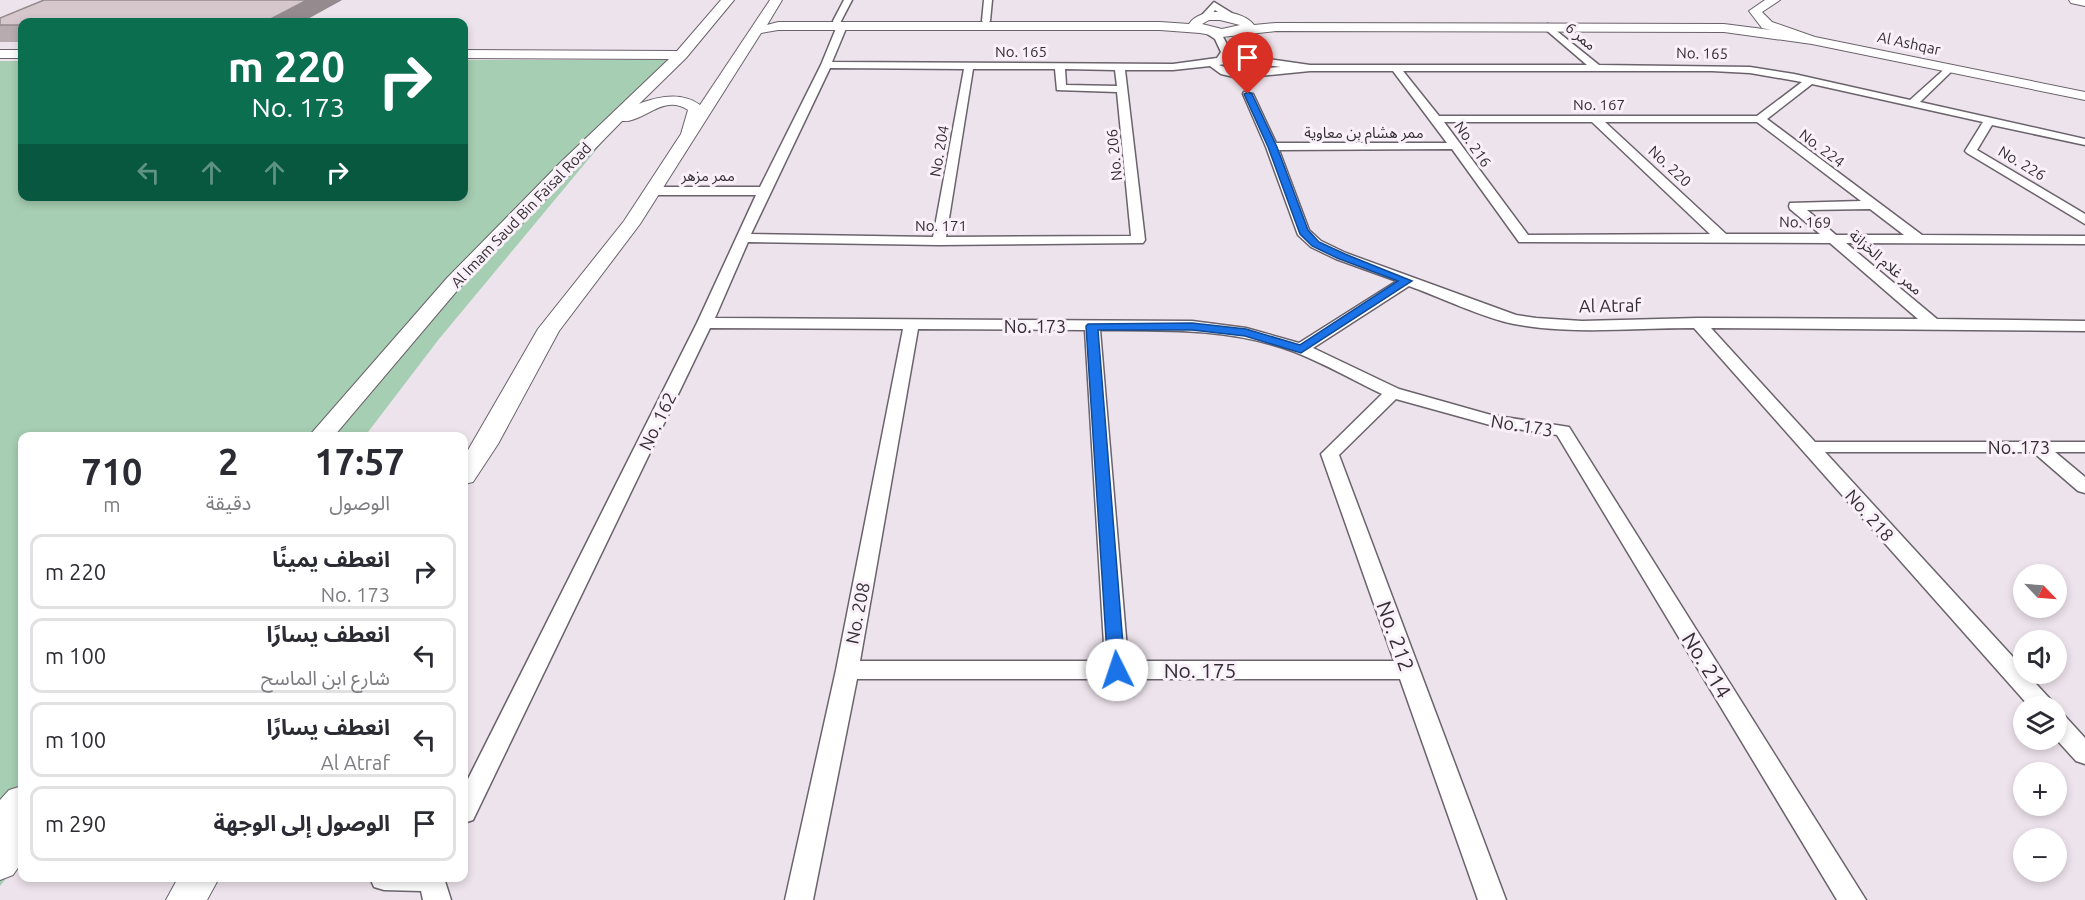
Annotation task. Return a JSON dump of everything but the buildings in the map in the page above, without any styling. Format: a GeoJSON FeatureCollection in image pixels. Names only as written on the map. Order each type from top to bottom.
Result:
{"type":"FeatureCollection","features":[{"type":"Feature","properties":{"kind":"street","name":"Al Imam Saud Bin Faisal Road"},"geometry":{"type":"LineString","coordinates":[[324,432],[454,282],[599,134],[676,60],[728,0]]}},
{"type":"Feature","properties":{"kind":"street"},"geometry":{"type":"LineString","coordinates":[[468,470],[485,444],[549,329],[653,191],[776,0]]}},
{"type":"Feature","properties":{"kind":"street","name":"No. 162"},"geometry":{"type":"LineString","coordinates":[[468,804],[705,323],[764,191],[826,66],[848,0]]}},
{"type":"Feature","properties":{"kind":"street"},"geometry":{"type":"LineString","coordinates":[[986,21],[988,0]]}},
{"type":"Feature","properties":{"kind":"street"},"geometry":{"type":"LineString","coordinates":[[764,17],[780,21],[840,24],[1160,26],[1276,22],[1690,22],[1719,20],[1755,11],[1774,0]]}},
{"type":"Feature","properties":{"kind":"street"},"geometry":{"type":"LineString","coordinates":[[2075,0],[2085,2]]}},
{"type":"Feature","properties":{"kind":"street"},"geometry":{"type":"LineString","coordinates":[[1203,24],[1213,2],[1236,24],[1276,27],[1724,28],[1812,40]]}},
{"type":"Feature","properties":{"kind":"street","name":"Al Ashqar"},"geometry":{"type":"LineString","coordinates":[[1755,11],[1767,25],[1812,40],[2085,96]]}},
{"type":"Feature","properties":{"kind":"street"},"geometry":{"type":"LineString","coordinates":[[754,31],[778,26],[840,24],[986,21],[1177,22],[1203,24],[1219,37],[1226,52],[1220,66]]}},
{"type":"Feature","properties":{"kind":"street"},"geometry":{"type":"LineString","coordinates":[[1236,24],[1232,38],[1238,53],[1254,66]]}},
{"type":"Feature","properties":{"kind":"street","name":"ممر 6"},"geometry":{"type":"LineString","coordinates":[[1548,27],[1595,67]]}},
{"type":"Feature","properties":{"kind":"street"},"geometry":{"type":"LineString","coordinates":[[0,56],[18,56]]}},
{"type":"Feature","properties":{"kind":"street"},"geometry":{"type":"LineString","coordinates":[[468,56],[676,60],[666,84],[675,91],[705,88],[725,76]]}},
{"type":"Feature","properties":{"kind":"street","name":"No. 165"},"geometry":{"type":"LineString","coordinates":[[826,66],[1220,66]]}},
{"type":"Feature","properties":{"kind":"street","name":"No. 204"},"geometry":{"type":"LineString","coordinates":[[939,241],[969,66]]}},
{"type":"Feature","properties":{"kind":"street"},"geometry":{"type":"LineString","coordinates":[[1060,66],[1061,88],[1121,89]]}},
{"type":"Feature","properties":{"kind":"street","name":"No. 206"},"geometry":{"type":"LineString","coordinates":[[1120,66],[1138,240]]}},
{"type":"Feature","properties":{"kind":"street"},"geometry":{"type":"LineString","coordinates":[[1220,66],[1254,66]]}},
{"type":"Feature","properties":{"kind":"street"},"geometry":{"type":"LineString","coordinates":[[1220,66],[1254,66]]}},
{"type":"Feature","properties":{"kind":"street","name":"Al Atraf"},"geometry":{"type":"LineString","coordinates":[[1220,66],[1248,94],[1272,147],[1303,231],[1316,244],[1341,256],[1513,319],[1536,323],[1587,325],[1698,323],[2078,326]]}},
{"type":"Feature","properties":{"kind":"street"},"geometry":{"type":"LineString","coordinates":[[1248,94],[1254,66]]}},
{"type":"Feature","properties":{"kind":"street","name":"No. 165"},"geometry":{"type":"LineString","coordinates":[[1254,66],[1750,70],[1810,81],[2085,142]]}},
{"type":"Feature","properties":{"kind":"street","name":"No. 216"},"geometry":{"type":"LineString","coordinates":[[1395,67],[1438,119],[1455,146],[1524,239]]}},
{"type":"Feature","properties":{"kind":"street"},"geometry":{"type":"LineString","coordinates":[[1912,104],[1949,68]]}},
{"type":"Feature","properties":{"kind":"street"},"geometry":{"type":"LineString","coordinates":[[1760,119],[1810,81]]}},
{"type":"Feature","properties":{"kind":"street"},"geometry":{"type":"LineString","coordinates":[[599,134],[645,106],[677,102],[692,105],[696,109],[689,137]]}},
{"type":"Feature","properties":{"kind":"street","name":"No. 167"},"geometry":{"type":"LineString","coordinates":[[1438,119],[1760,119]]}},
{"type":"Feature","properties":{"kind":"street","name":"No. 224"},"geometry":{"type":"LineString","coordinates":[[1760,119],[1917,238]]}},
{"type":"Feature","properties":{"kind":"street","name":"No. 220"},"geometry":{"type":"LineString","coordinates":[[1596,120],[1722,238]]}},
{"type":"Feature","properties":{"kind":"street","name":"No. 226"},"geometry":{"type":"LineString","coordinates":[[1989,122],[1971,152],[2085,220]]}},
{"type":"Feature","properties":{"kind":"street","name":"ممر هشام بن معاوية"},"geometry":{"type":"LineString","coordinates":[[1272,147],[1455,146]]}},
{"type":"Feature","properties":{"kind":"street","name":"ممر مزهر"},"geometry":{"type":"LineString","coordinates":[[653,191],[764,191]]}},
{"type":"Feature","properties":{"kind":"street","name":"ممر غلام الخزانة"},"geometry":{"type":"LineString","coordinates":[[1874,205],[1795,206],[1934,325]]}},
{"type":"Feature","properties":{"kind":"street","name":"No. 171"},"geometry":{"type":"LineString","coordinates":[[744,238],[939,241],[1138,240]]}},
{"type":"Feature","properties":{"kind":"street","name":"No. 169"},"geometry":{"type":"LineString","coordinates":[[1524,239],[2085,240]]}},
{"type":"Feature","properties":{"kind":"street"},"geometry":{"type":"LineString","coordinates":[[1301,350],[1407,281]]}},
{"type":"Feature","properties":{"kind":"street","name":"No. 173"},"geometry":{"type":"LineString","coordinates":[[705,323],[1192,326],[1246,333],[1301,350],[1393,393],[1490,420],[1563,431]]}},
{"type":"Feature","properties":{"kind":"street","name":"No. 218"},"geometry":{"type":"LineString","coordinates":[[1698,323],[2034,696]]}},
{"type":"Feature","properties":{"kind":"street","name":"No. 208"},"geometry":{"type":"LineString","coordinates":[[799,900],[846,670],[911,325]]}},
{"type":"Feature","properties":{"kind":"street"},"geometry":{"type":"LineString","coordinates":[[1092,326],[1117,670]]}},
{"type":"Feature","properties":{"kind":"street"},"geometry":{"type":"LineString","coordinates":[[2078,326],[2085,336]]}},
{"type":"Feature","properties":{"kind":"street","name":"No. 212"},"geometry":{"type":"LineString","coordinates":[[1393,393],[1330,454],[1492,900]]}},
{"type":"Feature","properties":{"kind":"street","name":"No. 214"},"geometry":{"type":"LineString","coordinates":[[1563,431],[1852,900]]}},
{"type":"Feature","properties":{"kind":"street","name":"No. 173"},"geometry":{"type":"LineString","coordinates":[[1810,447],[2085,447]]}},
{"type":"Feature","properties":{"kind":"street"},"geometry":{"type":"LineString","coordinates":[[2039,447],[2085,487]]}},
{"type":"Feature","properties":{"kind":"street","name":"No. 175"},"geometry":{"type":"LineString","coordinates":[[846,670],[1409,670]]}},
{"type":"Feature","properties":{"kind":"street"},"geometry":{"type":"LineString","coordinates":[[2067,734],[2085,754]]}},
{"type":"Feature","properties":{"kind":"street"},"geometry":{"type":"LineString","coordinates":[[0,826],[18,806]]}},
{"type":"Feature","properties":{"kind":"street"},"geometry":{"type":"LineString","coordinates":[[0,863],[18,838]]}},
{"type":"Feature","properties":{"kind":"street"},"geometry":{"type":"LineString","coordinates":[[185,900],[197,882]]}},
{"type":"Feature","properties":{"kind":"street"},"geometry":{"type":"LineString","coordinates":[[408,882],[433,886]]}},
{"type":"Feature","properties":{"kind":"green space"},"geometry":{"type":"Polygon","coordinates":[[[468,60],[671,60],[439,339],[368,432],[18,432],[18,864],[0,886],[0,61],[18,61],[18,201],[468,201],[468,60]]]}},
{"type":"Feature","properties":{"kind":"route"},"geometry":{"type":"LineString","coordinates":[[1117,670],[1092,326],[1192,326],[1246,333],[1301,350],[1407,281],[1316,244],[1303,231],[1272,147],[1248,94]]}}]}
